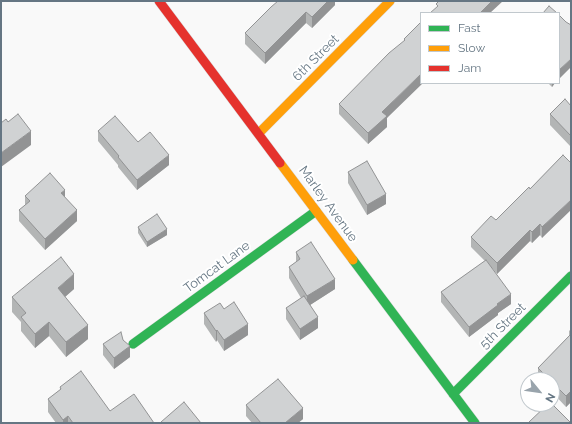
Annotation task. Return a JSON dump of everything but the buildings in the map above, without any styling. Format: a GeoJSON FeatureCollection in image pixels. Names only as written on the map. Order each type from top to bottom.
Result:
{"type":"FeatureCollection","features":[{"type":"Feature","properties":{"kind":"street","name":"Marley Avenue"},"geometry":{"type":"LineString","coordinates":[[160,1],[475,423]]}},
{"type":"Feature","properties":{"kind":"street","name":"6th Street"},"geometry":{"type":"LineString","coordinates":[[259,133],[390,1]]}},
{"type":"Feature","properties":{"kind":"street","name":"Tomcat Lane"},"geometry":{"type":"LineString","coordinates":[[133,344],[316,211]]}},
{"type":"Feature","properties":{"kind":"street","name":"5th Street"},"geometry":{"type":"LineString","coordinates":[[453,394],[571,276]]}},
{"type":"Feature","properties":{"kind":"traffic: fast"},"geometry":{"type":"LineString","coordinates":[[133,344],[316,211]]}},
{"type":"Feature","properties":{"kind":"traffic: fast"},"geometry":{"type":"LineString","coordinates":[[353,260],[475,423]]}},
{"type":"Feature","properties":{"kind":"traffic: fast"},"geometry":{"type":"LineString","coordinates":[[453,394],[571,276]]}},
{"type":"Feature","properties":{"kind":"traffic: slow"},"geometry":{"type":"LineString","coordinates":[[259,133],[390,1]]}},
{"type":"Feature","properties":{"kind":"traffic: slow"},"geometry":{"type":"LineString","coordinates":[[280,163],[353,260]]}},
{"type":"Feature","properties":{"kind":"traffic: jam"},"geometry":{"type":"LineString","coordinates":[[159,1],[280,163]]}}]}
